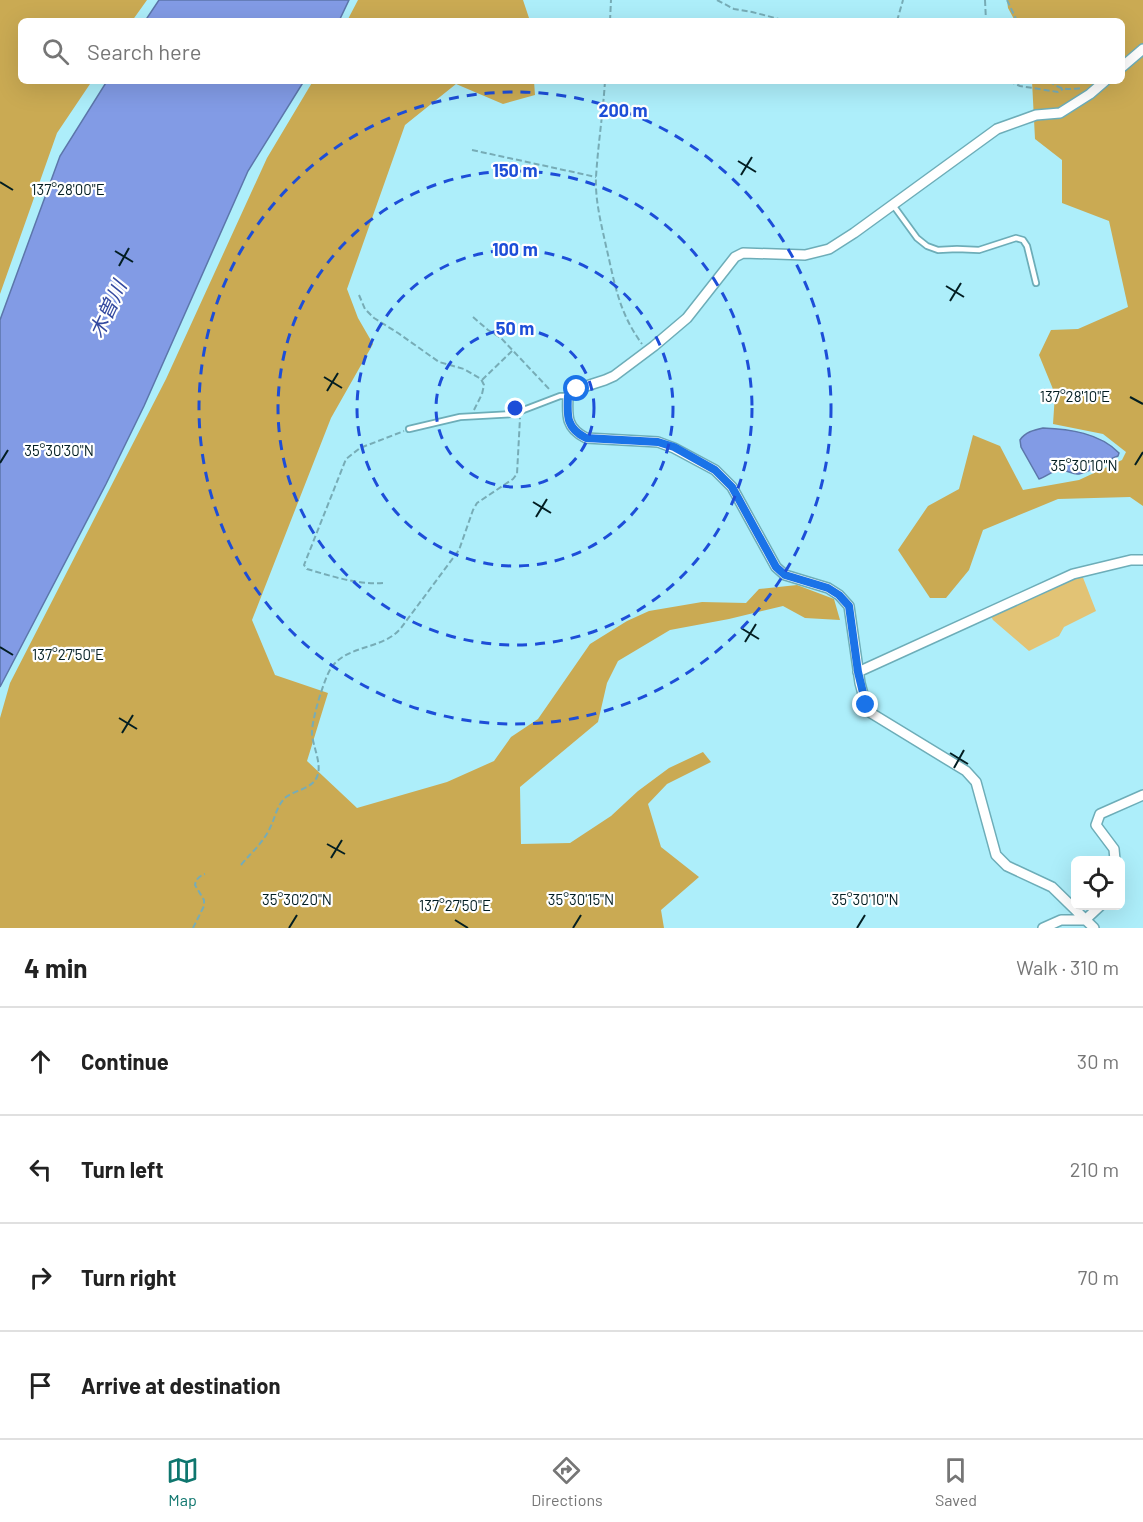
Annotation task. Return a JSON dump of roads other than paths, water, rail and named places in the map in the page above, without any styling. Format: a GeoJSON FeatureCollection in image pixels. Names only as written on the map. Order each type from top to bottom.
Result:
{"type":"FeatureCollection","features":[{"type":"Feature","properties":{"kind":"street"},"geometry":{"type":"LineString","coordinates":[[1125,64],[1143,49]]}},
{"type":"Feature","properties":{"kind":"street"},"geometry":{"type":"LineString","coordinates":[[1094,928],[1052,887],[1006,866],[996,855],[976,782],[966,771],[870,713],[858,672],[849,606],[839,595],[828,588],[785,575],[776,567],[732,487],[715,470],[674,447],[658,442],[586,438],[576,433],[570,424],[567,412],[568,396],[577,389],[614,376],[687,318],[735,257],[743,253],[805,255],[829,249],[997,129],[1036,115],[1060,113],[1102,84]]}},
{"type":"Feature","properties":{"kind":"street"},"geometry":{"type":"LineString","coordinates":[[858,672],[1072,574],[1131,560],[1143,560]]}},
{"type":"Feature","properties":{"kind":"street"},"geometry":{"type":"LineString","coordinates":[[1115,856],[1114,849],[1096,825],[1100,814],[1143,795]]}},
{"type":"Feature","properties":{"kind":"street"},"geometry":{"type":"LineString","coordinates":[[1043,928],[1061,920],[1085,920],[1096,910]]}},
{"type":"Feature","properties":{"kind":"lane"},"geometry":{"type":"LineString","coordinates":[[893,205],[917,238],[927,246],[938,250],[979,250],[1016,238],[1023,240],[1027,246],[1036,283]]}},
{"type":"Feature","properties":{"kind":"lane"},"geometry":{"type":"LineString","coordinates":[[409,429],[460,417],[513,414],[560,396],[568,396]]}},
{"type":"Feature","properties":{"kind":"water"},"geometry":{"type":"Polygon","coordinates":[[[159,0],[349,0],[340,18],[147,18],[159,0]]]}},
{"type":"Feature","properties":{"kind":"water","name":"木曽川"},"geometry":{"type":"Polygon","coordinates":[[[105,84],[302,84],[248,171],[144,406],[0,687],[0,320],[60,156],[105,84]]]}},
{"type":"Feature","properties":{"kind":"water"},"geometry":{"type":"Polygon","coordinates":[[[1043,428],[1084,433],[1111,446],[1119,453],[1118,456],[1084,473],[1058,470],[1039,479],[1021,447],[1020,440],[1027,433],[1043,428]]]}}]}
